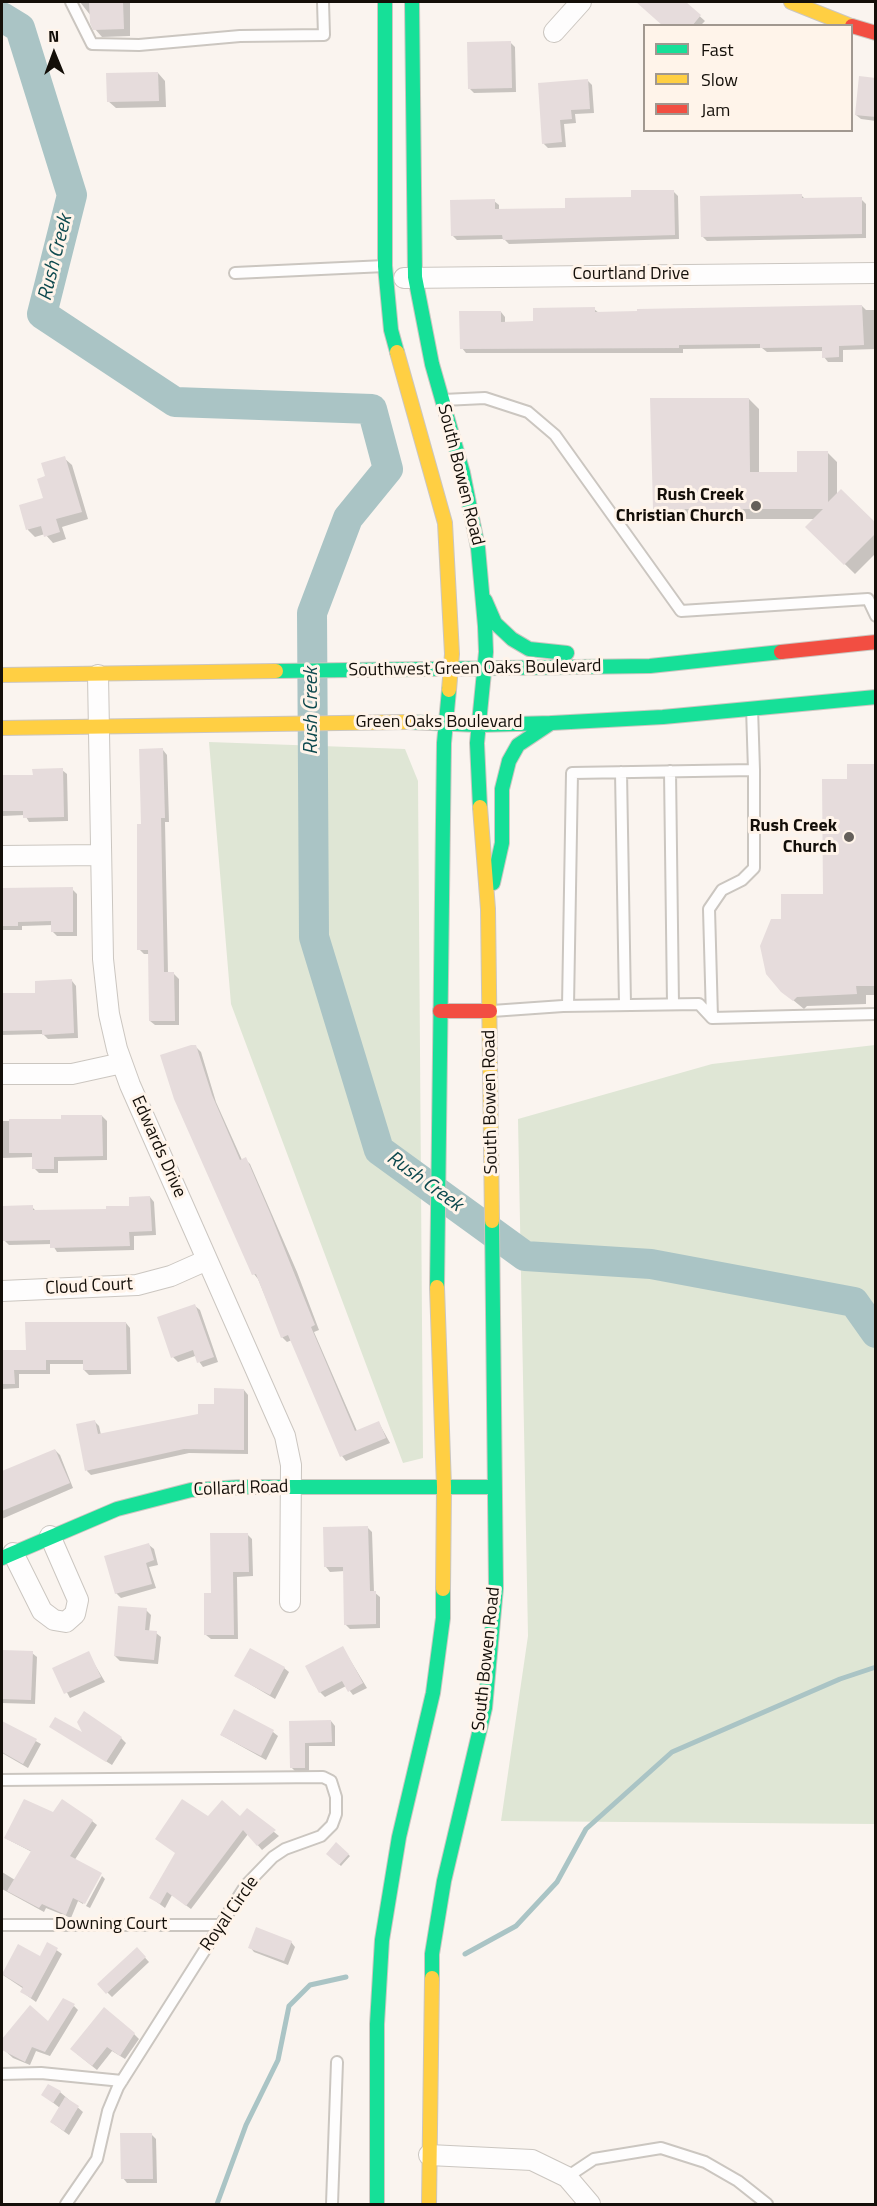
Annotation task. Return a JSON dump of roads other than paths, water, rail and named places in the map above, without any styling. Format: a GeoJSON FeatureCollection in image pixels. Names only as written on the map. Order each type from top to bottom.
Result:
{"type":"FeatureCollection","features":[{"type":"Feature","properties":{"kind":"main road","name":"South Bowen Road"},"geometry":{"type":"LineString","coordinates":[[385,2],[385,273],[391,330],[463,473],[478,548],[485,626],[479,725],[481,843],[488,909],[490,1011],[495,1611],[484,1708],[444,1881],[432,1954],[429,2205]]}},
{"type":"Feature","properties":{"kind":"main road","name":"South Bowen Road"},"geometry":{"type":"LineString","coordinates":[[377,2205],[377,2034],[382,1940],[399,1837],[427,1725],[440,1652],[445,1581],[437,1302],[444,743],[451,670],[449,561],[427,405],[414,277],[412,2]]}},
{"type":"Feature","properties":{"kind":"main road"},"geometry":{"type":"LineString","coordinates":[[791,2],[845,24]]}},
{"type":"Feature","properties":{"kind":"main road"},"geometry":{"type":"LineString","coordinates":[[853,27],[876,33]]}},
{"type":"Feature","properties":{"kind":"main road"},"geometry":{"type":"LineString","coordinates":[[482,594],[495,623],[512,639],[529,649],[553,653],[612,652]]}},
{"type":"Feature","properties":{"kind":"main road","name":"Southwest Green Oaks Boulevard"},"geometry":{"type":"LineString","coordinates":[[2,675],[650,666],[876,642]]}},
{"type":"Feature","properties":{"kind":"main road"},"geometry":{"type":"LineString","coordinates":[[636,652],[722,660]]}},
{"type":"Feature","properties":{"kind":"main road","name":"Green Oaks Boulevard"},"geometry":{"type":"LineString","coordinates":[[2,729],[384,722],[479,725],[552,723],[663,717],[876,697]]}},
{"type":"Feature","properties":{"kind":"main road"},"geometry":{"type":"LineString","coordinates":[[488,909],[502,843],[501,789],[509,761],[518,745],[552,723]]}},
{"type":"Feature","properties":{"kind":"main road"},"geometry":{"type":"LineString","coordinates":[[440,1011],[490,1011]]}},
{"type":"Feature","properties":{"kind":"main road","name":"Collard Road"},"geometry":{"type":"LineString","coordinates":[[7,1556],[117,1509],[168,1494],[217,1488],[494,1487]]}},
{"type":"Feature","properties":{"kind":"street"},"geometry":{"type":"LineString","coordinates":[[554,32],[581,2]]}},
{"type":"Feature","properties":{"kind":"street","name":"Courtland Drive"},"geometry":{"type":"LineString","coordinates":[[385,273],[414,277],[876,273]]}},
{"type":"Feature","properties":{"kind":"street","name":"Edwards Drive"},"geometry":{"type":"LineString","coordinates":[[98,675],[104,975],[109,1014],[122,1063],[280,1423],[291,1465],[290,1602]]}},
{"type":"Feature","properties":{"kind":"street"},"geometry":{"type":"LineString","coordinates":[[2,855],[101,855]]}},
{"type":"Feature","properties":{"kind":"street"},"geometry":{"type":"LineString","coordinates":[[2,1074],[72,1074],[122,1063]]}},
{"type":"Feature","properties":{"kind":"street","name":"Cloud Court"},"geometry":{"type":"LineString","coordinates":[[2,1291],[137,1285],[171,1276],[207,1260]]}},
{"type":"Feature","properties":{"kind":"street"},"geometry":{"type":"LineString","coordinates":[[7,1556],[42,1611],[54,1620],[66,1622],[75,1614],[78,1600],[50,1536]]}},
{"type":"Feature","properties":{"kind":"street"},"geometry":{"type":"LineString","coordinates":[[429,2155],[532,2160],[567,2177],[590,2205]]}},
{"type":"Feature","properties":{"kind":"lane"},"geometry":{"type":"LineString","coordinates":[[71,2],[92,44],[139,45],[240,36],[324,35],[323,2]]}},
{"type":"Feature","properties":{"kind":"lane"},"geometry":{"type":"LineString","coordinates":[[235,273],[385,273]]}},
{"type":"Feature","properties":{"kind":"lane"},"geometry":{"type":"LineString","coordinates":[[427,405],[484,398],[528,412],[555,435],[681,611],[872,595],[876,616]]}},
{"type":"Feature","properties":{"kind":"lane"},"geometry":{"type":"LineString","coordinates":[[712,1018],[709,909],[722,890],[742,880],[754,868],[752,708]]}},
{"type":"Feature","properties":{"kind":"lane"},"geometry":{"type":"LineString","coordinates":[[568,1006],[572,773],[754,770]]}},
{"type":"Feature","properties":{"kind":"lane"},"geometry":{"type":"LineString","coordinates":[[670,771],[673,1004]]}},
{"type":"Feature","properties":{"kind":"lane"},"geometry":{"type":"LineString","coordinates":[[621,772],[626,1005]]}},
{"type":"Feature","properties":{"kind":"lane"},"geometry":{"type":"LineString","coordinates":[[490,1011],[568,1006],[699,1004],[712,1018],[876,1014]]}},
{"type":"Feature","properties":{"kind":"lane","name":"Royal Circle"},"geometry":{"type":"LineString","coordinates":[[2,1780],[323,1777],[331,1781],[336,1797],[336,1814],[332,1825],[321,1836],[285,1849],[273,1857],[246,1885],[122,2081],[108,2111],[97,2159],[66,2205]]}},
{"type":"Feature","properties":{"kind":"lane","name":"Downing Court"},"geometry":{"type":"LineString","coordinates":[[2,1925],[220,1925]]}},
{"type":"Feature","properties":{"kind":"lane"},"geometry":{"type":"LineString","coordinates":[[332,2205],[337,2062]]}},
{"type":"Feature","properties":{"kind":"lane"},"geometry":{"type":"LineString","coordinates":[[2,2074],[41,2073],[122,2081]]}},
{"type":"Feature","properties":{"kind":"lane"},"geometry":{"type":"LineString","coordinates":[[567,2177],[594,2159],[661,2148],[705,2163],[738,2181],[767,2205]]}},
{"type":"Feature","properties":{"kind":"waterway","name":"Rush Creek"},"geometry":{"type":"LineString","coordinates":[[2,17],[20,28],[72,195],[42,314],[175,402],[372,409],[388,469],[348,518],[312,613],[314,937],[379,1150],[525,1256],[651,1264],[854,1302],[876,1333]]}},
{"type":"Feature","properties":{"kind":"waterway"},"geometry":{"type":"LineString","coordinates":[[465,1954],[516,1926],[557,1882],[586,1829],[672,1752],[840,1679],[876,1667]]}},
{"type":"Feature","properties":{"kind":"waterway"},"geometry":{"type":"LineString","coordinates":[[217,2204],[246,2125],[278,2060],[289,2006],[310,1985],[346,1977]]}},
{"type":"Feature","properties":{"kind":"place","name":"Rush Creek Christian Church"},"geometry":{"type":"Point","coordinates":[756,506]}},
{"type":"Feature","properties":{"kind":"place","name":"Rush Creek Church"},"geometry":{"type":"Point","coordinates":[849,837]}}]}
